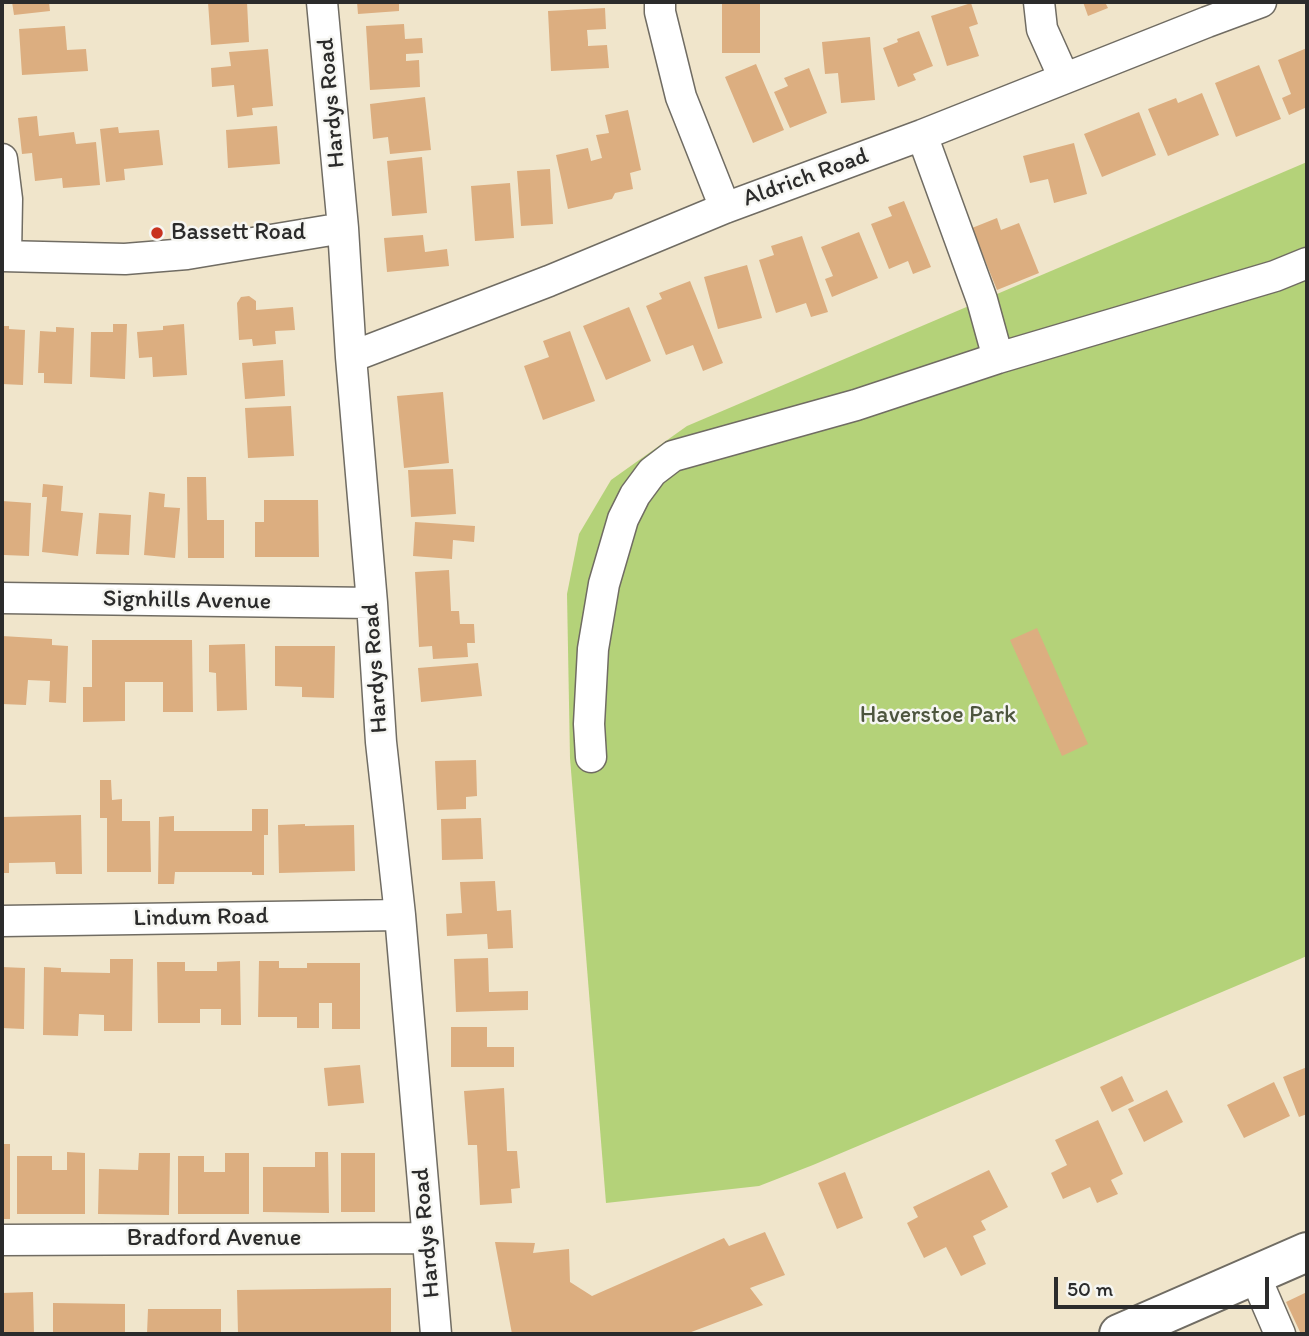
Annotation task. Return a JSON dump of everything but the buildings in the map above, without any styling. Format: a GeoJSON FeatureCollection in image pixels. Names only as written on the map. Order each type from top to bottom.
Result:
{"type":"FeatureCollection","features":[{"type":"Feature","properties":{"kind":"main road"},"geometry":{"type":"LineString","coordinates":[[1119,1334],[1307,1252]]}},
{"type":"Feature","properties":{"kind":"street","name":"Hardys Road"},"geometry":{"type":"LineString","coordinates":[[323,2],[343,228],[381,742],[400,915],[436,1334]]}},
{"type":"Feature","properties":{"kind":"street"},"geometry":{"type":"LineString","coordinates":[[660,2],[660,12],[681,97],[725,208]]}},
{"type":"Feature","properties":{"kind":"street"},"geometry":{"type":"LineString","coordinates":[[1039,2],[1042,29],[1064,78]]}},
{"type":"Feature","properties":{"kind":"street","name":"Aldrich Road"},"geometry":{"type":"LineString","coordinates":[[352,357],[549,281],[725,208],[922,135],[1261,2]]}},
{"type":"Feature","properties":{"kind":"street"},"geometry":{"type":"LineString","coordinates":[[922,135],[982,300],[998,358]]}},
{"type":"Feature","properties":{"kind":"street"},"geometry":{"type":"LineString","coordinates":[[2,159],[7,199],[4,256],[125,259],[187,254],[343,228]]}},
{"type":"Feature","properties":{"kind":"street"},"geometry":{"type":"LineString","coordinates":[[592,757],[589,723],[593,662],[604,584],[623,519],[635,495],[652,472],[673,456],[856,405],[998,358],[1275,276],[1307,263]]}},
{"type":"Feature","properties":{"kind":"street","name":"Signhills Avenue"},"geometry":{"type":"LineString","coordinates":[[2,598],[372,603]]}},
{"type":"Feature","properties":{"kind":"street","name":"Lindum Road"},"geometry":{"type":"LineString","coordinates":[[2,921],[400,915]]}},
{"type":"Feature","properties":{"kind":"street","name":"Bradford Avenue"},"geometry":{"type":"LineString","coordinates":[[2,1240],[427,1238]]}},
{"type":"Feature","properties":{"kind":"street"},"geometry":{"type":"LineString","coordinates":[[1255,1276],[1280,1334]]}},
{"type":"Feature","properties":{"kind":"green space","name":"Haverstoe Park"},"geometry":{"type":"Polygon","coordinates":[[[1307,162],[1307,956],[759,1186],[606,1203],[570,758],[567,594],[579,534],[611,480],[687,426],[1307,162]]]}},
{"type":"Feature","properties":{"kind":"place","name":"Bassett Road"},"geometry":{"type":"Point","coordinates":[157,233]}}]}
